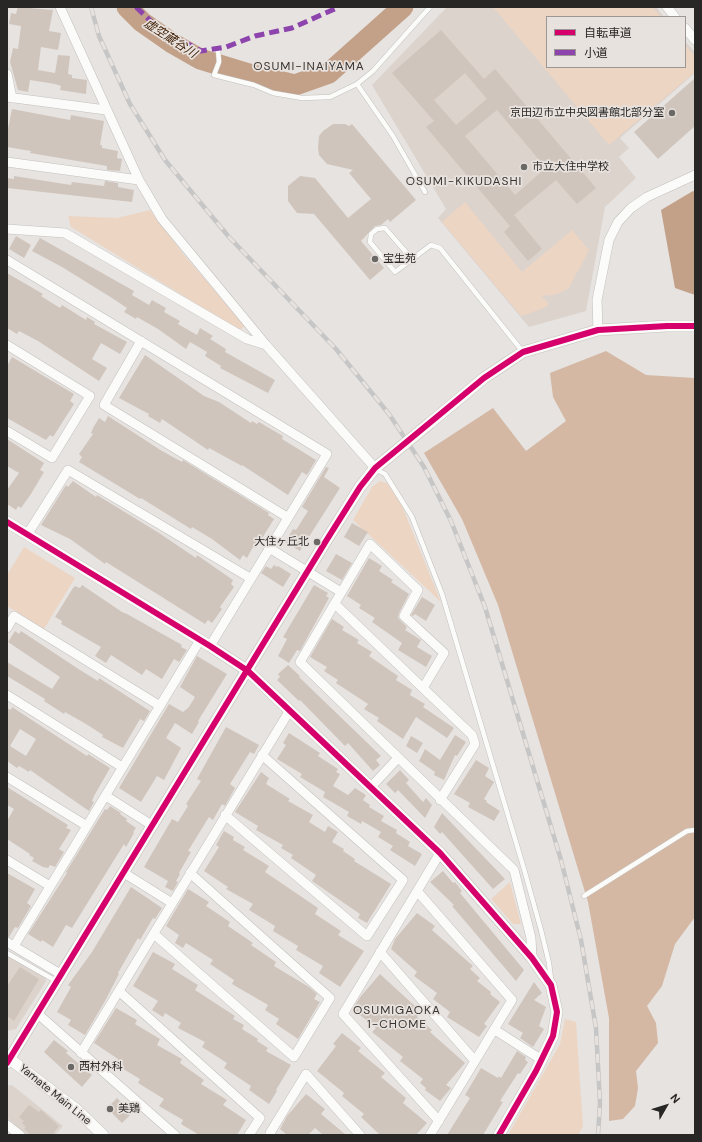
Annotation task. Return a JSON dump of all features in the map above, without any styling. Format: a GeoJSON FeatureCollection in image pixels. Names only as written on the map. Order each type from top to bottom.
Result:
{"type":"FeatureCollection","features":[{"type":"Feature","properties":{"kind":"street"},"geometry":{"type":"LineString","coordinates":[[60,7],[139,180],[162,219],[266,345],[375,468]]}},
{"type":"Feature","properties":{"kind":"street"},"geometry":{"type":"LineString","coordinates":[[667,7],[674,16]]}},
{"type":"Feature","properties":{"kind":"street"},"geometry":{"type":"LineString","coordinates":[[686,29],[695,40]]}},
{"type":"Feature","properties":{"kind":"street"},"geometry":{"type":"LineString","coordinates":[[7,74],[10,98],[106,110]]}},
{"type":"Feature","properties":{"kind":"street"},"geometry":{"type":"LineString","coordinates":[[7,162],[139,180]]}},
{"type":"Feature","properties":{"kind":"street"},"geometry":{"type":"LineString","coordinates":[[598,330],[597,300],[610,240],[618,222],[631,208],[647,197],[695,175]]}},
{"type":"Feature","properties":{"kind":"street"},"geometry":{"type":"LineString","coordinates":[[7,228],[65,233],[247,339],[266,345]]}},
{"type":"Feature","properties":{"kind":"street"},"geometry":{"type":"LineString","coordinates":[[7,260],[327,454],[287,517],[210,646]]}},
{"type":"Feature","properties":{"kind":"street"},"geometry":{"type":"LineString","coordinates":[[8,1060],[38,1014],[308,571],[360,488],[375,468],[484,378],[523,352],[598,330],[695,326]]}},
{"type":"Feature","properties":{"kind":"street"},"geometry":{"type":"LineString","coordinates":[[141,341],[104,404],[287,517]]}},
{"type":"Feature","properties":{"kind":"street"},"geometry":{"type":"LineString","coordinates":[[7,345],[90,396],[52,458],[7,431]]}},
{"type":"Feature","properties":{"kind":"street"},"geometry":{"type":"LineString","coordinates":[[27,535],[68,470],[250,578]]}},
{"type":"Feature","properties":{"kind":"street"},"geometry":{"type":"LineString","coordinates":[[7,522],[210,646],[248,671],[440,853],[532,958],[551,985],[557,1012],[553,1036],[542,1060],[499,1135]]}},
{"type":"Feature","properties":{"kind":"street"},"geometry":{"type":"LineString","coordinates":[[423,688],[444,654],[404,616],[418,590],[370,544],[300,662],[440,800],[514,870],[530,938],[532,958]]}},
{"type":"Feature","properties":{"kind":"street"},"geometry":{"type":"LineString","coordinates":[[269,548],[342,592]]}},
{"type":"Feature","properties":{"kind":"street"},"geometry":{"type":"LineString","coordinates":[[335,604],[472,735],[475,744],[440,800]]}},
{"type":"Feature","properties":{"kind":"street"},"geometry":{"type":"LineString","coordinates":[[7,628],[14,616],[160,706]]}},
{"type":"Feature","properties":{"kind":"street"},"geometry":{"type":"LineString","coordinates":[[59,979],[10,944],[50,886],[200,640]]}},
{"type":"Feature","properties":{"kind":"street"},"geometry":{"type":"LineString","coordinates":[[7,696],[122,767]]}},
{"type":"Feature","properties":{"kind":"street"},"geometry":{"type":"LineString","coordinates":[[81,1053],[120,992],[190,873],[290,710]]}},
{"type":"Feature","properties":{"kind":"street"},"geometry":{"type":"LineString","coordinates":[[226,815],[367,936],[403,880],[262,755]]}},
{"type":"Feature","properties":{"kind":"street"},"geometry":{"type":"LineString","coordinates":[[371,787],[398,758]]}},
{"type":"Feature","properties":{"kind":"street"},"geometry":{"type":"LineString","coordinates":[[7,777],[87,826]]}},
{"type":"Feature","properties":{"kind":"street"},"geometry":{"type":"LineString","coordinates":[[106,796],[153,826]]}},
{"type":"Feature","properties":{"kind":"street"},"geometry":{"type":"LineString","coordinates":[[439,1121],[343,1014],[418,892],[440,853]]}},
{"type":"Feature","properties":{"kind":"street"},"geometry":{"type":"LineString","coordinates":[[7,860],[50,886]]}},
{"type":"Feature","properties":{"kind":"street"},"geometry":{"type":"LineString","coordinates":[[124,873],[172,903]]}},
{"type":"Feature","properties":{"kind":"street"},"geometry":{"type":"LineString","coordinates":[[154,934],[294,1058],[330,998],[190,873]]}},
{"type":"Feature","properties":{"kind":"street"},"geometry":{"type":"LineString","coordinates":[[418,892],[512,1000],[430,1135]]}},
{"type":"Feature","properties":{"kind":"street"},"geometry":{"type":"LineString","coordinates":[[380,952],[475,1061]]}},
{"type":"Feature","properties":{"kind":"street"},"geometry":{"type":"LineString","coordinates":[[120,992],[260,1118],[249,1135]]}},
{"type":"Feature","properties":{"kind":"street"},"geometry":{"type":"LineString","coordinates":[[38,1014],[175,1135]]}},
{"type":"Feature","properties":{"kind":"street"},"geometry":{"type":"LineString","coordinates":[[495,1030],[542,1060]]}},
{"type":"Feature","properties":{"kind":"street","name":"Yamate Main Line"},"geometry":{"type":"LineString","coordinates":[[8,1060],[76,1109],[102,1135]]}},
{"type":"Feature","properties":{"kind":"street"},"geometry":{"type":"LineString","coordinates":[[271,1135],[270,1133],[306,1074],[360,1135]]}},
{"type":"Feature","properties":{"kind":"street"},"geometry":{"type":"LineString","coordinates":[[7,1125],[20,1135]]}},
{"type":"Feature","properties":{"kind":"lane"},"geometry":{"type":"LineString","coordinates":[[218,48],[219,62],[214,75],[254,84],[273,93],[302,98],[330,97],[357,84],[374,71],[430,7]]}},
{"type":"Feature","properties":{"kind":"lane"},"geometry":{"type":"LineString","coordinates":[[357,84],[393,136],[425,192]]}},
{"type":"Feature","properties":{"kind":"lane"},"geometry":{"type":"LineString","coordinates":[[412,259],[385,228],[377,229],[371,234],[370,242],[395,272],[431,245],[440,248],[523,352]]}},
{"type":"Feature","properties":{"kind":"lane"},"geometry":{"type":"LineString","coordinates":[[375,468],[384,474],[412,517],[442,594],[524,868],[547,956],[551,985]]}},
{"type":"Feature","properties":{"kind":"lane"},"geometry":{"type":"LineString","coordinates":[[584,896],[687,831],[695,830]]}},
{"type":"Feature","properties":{"kind":"lane"},"geometry":{"type":"LineString","coordinates":[[7,953],[59,979]]}},
{"type":"Feature","properties":{"kind":"shaded area","name":"市立大住中学校"},"geometry":{"type":"Polygon","coordinates":[[[447,7],[656,7],[663,16],[546,16],[546,68],[686,68],[686,42],[695,52],[695,73],[620,138],[629,148],[619,157],[636,178],[605,207],[586,311],[529,327],[438,218],[446,209],[372,85],[447,7]]]}},
{"type":"Feature","properties":{"kind":"shaded area"},"geometry":{"type":"Polygon","coordinates":[[[493,7],[653,7],[660,16],[546,16],[546,68],[686,68],[686,46],[695,57],[695,72],[609,145],[493,7]]]}},
{"type":"Feature","properties":{"kind":"shaded area"},"geometry":{"type":"Polygon","coordinates":[[[693,191],[695,192],[695,295],[675,288],[661,210],[693,191]]]}},
{"type":"Feature","properties":{"kind":"shaded area"},"geometry":{"type":"Polygon","coordinates":[[[465,202],[522,272],[572,230],[589,250],[569,288],[557,294],[542,296],[549,304],[544,308],[521,316],[442,222],[465,202]]]}},
{"type":"Feature","properties":{"kind":"shaded area"},"geometry":{"type":"Polygon","coordinates":[[[150,210],[184,255],[244,325],[243,328],[239,330],[71,227],[68,216],[117,218],[150,210]]]}},
{"type":"Feature","properties":{"kind":"shaded area"},"geometry":{"type":"Polygon","coordinates":[[[606,351],[646,375],[695,378],[695,917],[675,944],[662,986],[647,1006],[656,1023],[658,1043],[636,1071],[638,1088],[635,1106],[623,1119],[609,1121],[609,1018],[588,902],[498,605],[462,519],[424,453],[493,408],[526,451],[566,421],[553,397],[550,373],[606,351]]]}},
{"type":"Feature","properties":{"kind":"shaded area"},"geometry":{"type":"Polygon","coordinates":[[[380,481],[387,483],[400,501],[441,602],[353,520],[372,487],[380,481]]]}},
{"type":"Feature","properties":{"kind":"shaded area"},"geometry":{"type":"Polygon","coordinates":[[[24,547],[75,578],[44,629],[7,606],[7,575],[24,547]]]}},
{"type":"Feature","properties":{"kind":"shaded area"},"geometry":{"type":"Polygon","coordinates":[[[510,882],[521,924],[513,924],[491,899],[510,882]]]}},
{"type":"Feature","properties":{"kind":"shaded area"},"geometry":{"type":"Polygon","coordinates":[[[7,950],[45,973],[46,981],[16,1029],[7,1031],[7,950]]]}},
{"type":"Feature","properties":{"kind":"shaded area"},"geometry":{"type":"Polygon","coordinates":[[[565,1019],[576,1022],[583,1127],[578,1135],[508,1135],[560,1044],[565,1019]]]}},
{"type":"Feature","properties":{"kind":"shaded area"},"geometry":{"type":"Polygon","coordinates":[[[12,1085],[63,1126],[55,1135],[27,1135],[7,1118],[7,1086],[12,1085]]]}},
{"type":"Feature","properties":{"kind":"building"},"geometry":{"type":"Polygon","coordinates":[[[18,7],[53,10],[49,31],[61,33],[58,50],[41,47],[38,70],[55,73],[58,55],[70,56],[68,74],[72,75],[72,78],[87,80],[86,94],[60,90],[61,86],[55,84],[30,80],[28,92],[18,90],[10,62],[13,48],[18,49],[21,26],[9,24],[11,13],[16,14],[18,7]]]}},
{"type":"Feature","properties":{"kind":"building"},"geometry":{"type":"Polygon","coordinates":[[[441,30],[484,79],[495,69],[596,188],[577,204],[556,180],[514,215],[542,249],[528,261],[504,232],[510,226],[426,127],[434,121],[392,73],[441,30]],[[465,73],[434,100],[456,125],[487,99],[465,73]],[[497,110],[465,136],[515,195],[546,168],[497,110]]]}},
{"type":"Feature","properties":{"kind":"building"},"geometry":{"type":"Polygon","coordinates":[[[695,78],[695,126],[658,159],[634,132],[695,78]]]}},
{"type":"Feature","properties":{"kind":"building"},"geometry":{"type":"Polygon","coordinates":[[[12,109],[70,120],[71,115],[104,121],[100,145],[102,145],[102,148],[118,151],[117,158],[122,159],[120,171],[107,170],[107,166],[30,153],[31,151],[7,147],[7,133],[12,109]]]}},
{"type":"Feature","properties":{"kind":"building"},"geometry":{"type":"Polygon","coordinates":[[[333,124],[345,124],[349,126],[352,124],[416,200],[390,222],[388,219],[381,225],[375,226],[361,241],[384,268],[370,280],[314,214],[297,213],[288,201],[288,186],[300,176],[315,178],[348,218],[371,199],[349,173],[353,170],[327,164],[319,155],[319,136],[333,124]]]}},
{"type":"Feature","properties":{"kind":"building"},"geometry":{"type":"Polygon","coordinates":[[[14,176],[71,185],[72,182],[104,186],[105,181],[118,183],[118,187],[134,190],[132,202],[7,188],[7,178],[14,179],[14,176]]]}},
{"type":"Feature","properties":{"kind":"building"},"geometry":{"type":"Polygon","coordinates":[[[16,236],[31,245],[24,258],[9,249],[16,236]]]}},
{"type":"Feature","properties":{"kind":"building"},"geometry":{"type":"Polygon","coordinates":[[[40,238],[134,291],[132,295],[149,305],[152,300],[166,308],[164,312],[180,321],[178,324],[197,335],[200,328],[213,336],[210,339],[226,349],[225,352],[275,380],[268,393],[220,368],[221,366],[205,356],[207,352],[190,342],[186,349],[158,329],[137,317],[136,319],[124,312],[127,308],[112,298],[62,267],[32,251],[40,238]]]}},
{"type":"Feature","properties":{"kind":"building"},"geometry":{"type":"Polygon","coordinates":[[[7,273],[43,294],[41,296],[60,308],[62,305],[86,320],[87,317],[95,322],[94,324],[127,342],[120,354],[101,343],[92,359],[107,368],[99,381],[38,341],[19,331],[17,334],[7,328],[7,273]]]}},
{"type":"Feature","properties":{"kind":"building"},"geometry":{"type":"Polygon","coordinates":[[[145,355],[204,396],[219,402],[251,423],[252,421],[257,424],[259,422],[283,436],[282,439],[316,460],[307,475],[302,472],[288,495],[242,465],[209,448],[208,450],[162,419],[160,423],[148,416],[149,414],[119,398],[145,355]]]}},
{"type":"Feature","properties":{"kind":"building"},"geometry":{"type":"Polygon","coordinates":[[[12,357],[74,394],[70,401],[74,404],[53,437],[50,435],[46,440],[7,418],[7,366],[12,357]]]}},
{"type":"Feature","properties":{"kind":"building"},"geometry":{"type":"Polygon","coordinates":[[[108,416],[162,451],[182,462],[183,460],[269,513],[268,515],[274,519],[256,548],[253,547],[247,558],[243,555],[240,560],[212,539],[192,527],[191,529],[79,462],[82,457],[79,454],[93,434],[91,433],[99,418],[105,422],[108,416]]]}},
{"type":"Feature","properties":{"kind":"building"},"geometry":{"type":"Polygon","coordinates":[[[7,439],[44,463],[40,470],[44,472],[31,494],[21,508],[18,506],[16,510],[7,504],[7,490],[19,473],[7,466],[7,439]]]}},
{"type":"Feature","properties":{"kind":"building"},"geometry":{"type":"Polygon","coordinates":[[[326,467],[329,468],[324,477],[340,488],[300,551],[285,542],[293,529],[296,530],[308,511],[302,507],[326,467]]]}},
{"type":"Feature","properties":{"kind":"building"},"geometry":{"type":"Polygon","coordinates":[[[73,481],[96,497],[97,495],[159,533],[196,558],[197,555],[233,580],[231,584],[234,587],[220,607],[222,609],[212,623],[208,620],[205,624],[106,562],[105,564],[70,539],[41,525],[66,485],[68,487],[73,481]]]}},
{"type":"Feature","properties":{"kind":"building"},"geometry":{"type":"Polygon","coordinates":[[[352,523],[368,532],[359,546],[344,537],[352,523]]]}},
{"type":"Feature","properties":{"kind":"building"},"geometry":{"type":"Polygon","coordinates":[[[336,554],[352,563],[342,580],[326,571],[336,554]]]}},
{"type":"Feature","properties":{"kind":"building"},"geometry":{"type":"Polygon","coordinates":[[[369,558],[382,566],[379,571],[393,580],[391,582],[409,594],[398,618],[407,627],[405,630],[421,640],[417,647],[432,656],[426,667],[398,650],[402,643],[372,622],[375,618],[359,608],[361,605],[347,596],[369,558]]]}},
{"type":"Feature","properties":{"kind":"building"},"geometry":{"type":"Polygon","coordinates":[[[274,565],[291,574],[283,587],[261,573],[266,566],[271,569],[274,565]]]}},
{"type":"Feature","properties":{"kind":"building"},"geometry":{"type":"Polygon","coordinates":[[[82,585],[122,612],[182,645],[181,647],[187,650],[179,662],[174,659],[162,679],[146,669],[142,675],[111,655],[106,663],[95,656],[101,647],[61,624],[62,621],[55,617],[73,588],[75,586],[80,588],[82,585]]]}},
{"type":"Feature","properties":{"kind":"building"},"geometry":{"type":"Polygon","coordinates":[[[314,585],[328,593],[326,596],[329,598],[300,651],[297,650],[289,663],[278,656],[287,639],[283,637],[314,585]]]}},
{"type":"Feature","properties":{"kind":"building"},"geometry":{"type":"Polygon","coordinates":[[[422,597],[435,605],[426,621],[415,614],[413,616],[411,615],[422,597]]]}},
{"type":"Feature","properties":{"kind":"building"},"geometry":{"type":"Polygon","coordinates":[[[332,619],[344,627],[342,630],[359,640],[357,643],[372,652],[369,656],[398,676],[396,680],[412,690],[410,695],[425,704],[423,707],[454,728],[447,738],[416,717],[403,739],[377,721],[379,718],[364,709],[368,704],[336,683],[338,680],[324,671],[327,667],[310,657],[332,619]]]}},
{"type":"Feature","properties":{"kind":"building"},"geometry":{"type":"Polygon","coordinates":[[[15,631],[19,634],[21,631],[80,670],[98,681],[99,678],[150,711],[144,721],[140,719],[123,748],[102,737],[103,735],[86,724],[65,712],[64,714],[44,701],[45,699],[7,676],[7,662],[52,689],[60,677],[8,642],[15,631]]]}},
{"type":"Feature","properties":{"kind":"building"},"geometry":{"type":"Polygon","coordinates":[[[197,656],[227,674],[198,721],[199,722],[192,734],[175,723],[166,738],[181,748],[164,780],[157,776],[141,802],[119,788],[169,704],[183,712],[189,707],[195,697],[180,687],[197,656]]]}},
{"type":"Feature","properties":{"kind":"building"},"geometry":{"type":"Polygon","coordinates":[[[288,665],[381,756],[376,760],[380,765],[373,771],[348,743],[345,746],[300,700],[299,701],[277,680],[280,677],[278,674],[288,665]]]}},
{"type":"Feature","properties":{"kind":"building"},"geometry":{"type":"Polygon","coordinates":[[[12,707],[87,756],[88,754],[110,768],[94,796],[92,801],[94,802],[89,811],[30,770],[29,772],[19,766],[17,768],[7,761],[7,708],[11,710],[12,707]],[[20,729],[10,746],[26,756],[36,739],[20,729]]]}},
{"type":"Feature","properties":{"kind":"building"},"geometry":{"type":"Polygon","coordinates":[[[226,727],[259,745],[254,754],[250,752],[230,784],[235,788],[225,806],[222,804],[213,820],[209,817],[188,851],[191,852],[179,873],[180,874],[176,881],[178,882],[173,891],[165,887],[168,881],[144,867],[172,819],[178,822],[188,806],[186,804],[201,781],[197,779],[226,727]]]}},
{"type":"Feature","properties":{"kind":"building"},"geometry":{"type":"Polygon","coordinates":[[[289,733],[320,753],[318,756],[338,769],[336,772],[340,774],[333,786],[348,795],[355,788],[366,795],[363,800],[370,805],[369,807],[384,816],[381,821],[397,830],[396,833],[410,842],[408,846],[422,854],[415,866],[390,850],[393,846],[378,837],[381,832],[362,821],[361,824],[347,816],[349,812],[323,797],[325,792],[300,777],[302,774],[277,759],[286,745],[283,743],[289,733]]]}},
{"type":"Feature","properties":{"kind":"building"},"geometry":{"type":"Polygon","coordinates":[[[455,735],[466,742],[457,756],[455,755],[444,780],[434,775],[435,772],[419,761],[425,749],[440,760],[455,735]]]}},
{"type":"Feature","properties":{"kind":"building"},"geometry":{"type":"Polygon","coordinates":[[[411,736],[423,743],[417,753],[406,746],[411,736]]]}},
{"type":"Feature","properties":{"kind":"building"},"geometry":{"type":"Polygon","coordinates":[[[476,760],[489,768],[485,776],[494,782],[484,799],[500,811],[494,821],[468,807],[470,803],[454,794],[476,760]]]}},
{"type":"Feature","properties":{"kind":"building"},"geometry":{"type":"Polygon","coordinates":[[[400,770],[409,780],[406,783],[423,802],[426,798],[432,805],[425,818],[398,790],[395,793],[386,784],[400,770]]]}},
{"type":"Feature","properties":{"kind":"building"},"geometry":{"type":"Polygon","coordinates":[[[261,772],[269,778],[266,784],[290,799],[288,801],[313,815],[309,822],[325,832],[328,826],[338,832],[332,842],[344,849],[343,851],[355,859],[354,861],[391,884],[367,923],[358,918],[360,914],[312,881],[316,875],[291,858],[293,855],[281,848],[283,845],[256,830],[258,826],[235,812],[261,772]]]}},
{"type":"Feature","properties":{"kind":"building"},"geometry":{"type":"Polygon","coordinates":[[[7,787],[68,825],[66,828],[71,830],[59,849],[64,852],[55,867],[50,865],[48,868],[43,867],[32,861],[34,858],[29,855],[30,854],[7,839],[7,821],[14,809],[7,805],[7,787]]]}},
{"type":"Feature","properties":{"kind":"building"},"geometry":{"type":"Polygon","coordinates":[[[110,806],[121,813],[120,814],[127,819],[126,821],[136,828],[133,832],[134,833],[126,847],[124,844],[72,928],[66,925],[53,947],[42,940],[41,942],[28,934],[67,873],[66,872],[105,809],[107,810],[110,806]]]}},
{"type":"Feature","properties":{"kind":"building"},"geometry":{"type":"Polygon","coordinates":[[[442,813],[505,879],[493,889],[442,832],[440,834],[434,827],[442,813]]]}},
{"type":"Feature","properties":{"kind":"building"},"geometry":{"type":"Polygon","coordinates":[[[224,831],[234,837],[233,840],[245,847],[243,850],[269,866],[265,872],[318,908],[315,914],[341,931],[338,935],[364,951],[340,987],[319,973],[323,966],[296,950],[298,946],[273,931],[275,926],[249,910],[253,904],[226,889],[228,887],[204,871],[219,847],[216,845],[224,831]]]}},
{"type":"Feature","properties":{"kind":"building"},"geometry":{"type":"Polygon","coordinates":[[[443,871],[453,883],[455,882],[462,891],[460,893],[524,970],[516,981],[452,906],[454,905],[430,882],[443,871]]]}},
{"type":"Feature","properties":{"kind":"building"},"geometry":{"type":"Polygon","coordinates":[[[7,873],[35,889],[27,903],[31,906],[18,928],[15,927],[9,937],[7,936],[7,873]]]}},
{"type":"Feature","properties":{"kind":"building"},"geometry":{"type":"Polygon","coordinates":[[[131,887],[162,908],[155,919],[153,918],[140,940],[138,938],[118,973],[119,974],[105,1001],[85,1035],[68,1025],[71,1020],[57,1012],[71,987],[68,985],[92,952],[131,887]]]}},
{"type":"Feature","properties":{"kind":"building"},"geometry":{"type":"Polygon","coordinates":[[[188,889],[209,902],[206,906],[230,922],[228,926],[253,943],[251,945],[276,962],[274,966],[309,987],[317,994],[314,999],[320,1002],[298,1039],[276,1024],[279,1019],[265,1010],[268,1005],[232,984],[234,980],[210,964],[213,960],[186,943],[183,948],[175,943],[179,935],[166,926],[188,889]]]}},
{"type":"Feature","properties":{"kind":"building"},"geometry":{"type":"Polygon","coordinates":[[[417,913],[435,926],[432,930],[473,966],[470,969],[480,978],[477,981],[491,992],[490,994],[500,1002],[484,1024],[487,1026],[479,1037],[447,1017],[450,1012],[433,999],[437,993],[414,976],[417,972],[391,949],[395,939],[417,913]]]}},
{"type":"Feature","properties":{"kind":"building"},"geometry":{"type":"Polygon","coordinates":[[[153,952],[175,964],[172,969],[198,985],[195,990],[235,1016],[233,1019],[244,1025],[242,1029],[258,1039],[257,1041],[268,1048],[266,1051],[291,1065],[269,1104],[249,1090],[251,1086],[224,1068],[227,1063],[202,1047],[205,1042],[178,1028],[181,1023],[165,1013],[163,1017],[152,1010],[158,1001],[133,986],[153,952]]]}},
{"type":"Feature","properties":{"kind":"building"},"geometry":{"type":"Polygon","coordinates":[[[20,967],[39,979],[14,1021],[7,1016],[7,986],[20,967]]]}},
{"type":"Feature","properties":{"kind":"building"},"geometry":{"type":"Polygon","coordinates":[[[380,974],[417,1008],[415,1010],[419,1014],[417,1017],[432,1030],[430,1032],[465,1063],[446,1085],[451,1088],[440,1101],[425,1090],[426,1088],[420,1083],[423,1079],[400,1061],[403,1057],[372,1032],[376,1028],[355,1011],[358,1008],[355,1005],[361,996],[380,974]]]}},
{"type":"Feature","properties":{"kind":"building"},"geometry":{"type":"Polygon","coordinates":[[[534,982],[542,993],[534,1000],[546,1007],[539,1026],[544,1029],[533,1047],[520,1038],[523,1033],[508,1024],[534,982]]]}},
{"type":"Feature","properties":{"kind":"building"},"geometry":{"type":"Polygon","coordinates":[[[116,1008],[137,1020],[135,1024],[160,1039],[157,1045],[182,1059],[180,1063],[204,1080],[201,1084],[227,1100],[223,1105],[246,1120],[237,1135],[199,1135],[181,1124],[183,1120],[159,1106],[164,1099],[138,1083],[140,1079],[115,1064],[118,1059],[94,1043],[116,1008]]]}},
{"type":"Feature","properties":{"kind":"building"},"geometry":{"type":"Polygon","coordinates":[[[342,1033],[361,1048],[358,1051],[385,1073],[381,1077],[406,1098],[403,1103],[427,1123],[416,1135],[380,1135],[361,1117],[364,1114],[342,1096],[344,1093],[317,1071],[336,1046],[333,1044],[342,1033]]]}},
{"type":"Feature","properties":{"kind":"building","name":"西村外科"},"geometry":{"type":"Polygon","coordinates":[[[54,1040],[68,1051],[66,1053],[92,1075],[82,1087],[44,1052],[54,1040]]]}},
{"type":"Feature","properties":{"kind":"building"},"geometry":{"type":"Polygon","coordinates":[[[517,1051],[526,1057],[525,1060],[528,1062],[520,1074],[518,1073],[500,1101],[503,1102],[483,1135],[447,1135],[470,1098],[465,1095],[481,1068],[498,1078],[499,1076],[501,1078],[517,1051]]]}},
{"type":"Feature","properties":{"kind":"building"},"geometry":{"type":"Polygon","coordinates":[[[306,1094],[325,1109],[321,1114],[346,1135],[323,1135],[315,1128],[308,1135],[287,1135],[280,1129],[287,1116],[306,1094]]]}},
{"type":"Feature","properties":{"kind":"building"},"geometry":{"type":"Polygon","coordinates":[[[117,1098],[132,1113],[122,1123],[107,1108],[117,1098]]]}},
{"type":"Feature","properties":{"kind":"building"},"geometry":{"type":"Polygon","coordinates":[[[29,1105],[39,1112],[41,1110],[59,1126],[52,1135],[31,1135],[24,1129],[26,1127],[22,1123],[24,1121],[19,1117],[29,1105]]]}},
{"type":"Feature","properties":{"kind":"waterway","name":"虚空蔵谷川"},"geometry":{"type":"LineString","coordinates":[[127,7],[142,22],[172,43],[200,59],[249,74],[295,85],[329,73],[403,7]]}},
{"type":"Feature","properties":{"kind":"railway"},"geometry":{"type":"LineString","coordinates":[[91,7],[99,36],[130,104],[165,160],[229,237],[336,349],[389,414],[424,467],[451,521],[485,607],[561,860],[581,940],[596,1028],[600,1103],[598,1135]]}},
{"type":"Feature","properties":{"kind":"marked path"},"geometry":{"type":"LineString","coordinates":[[136,7],[157,27],[201,51],[226,47],[255,36],[292,28],[339,7]]}},
{"type":"Feature","properties":{"kind":"cycle path"},"geometry":{"type":"LineString","coordinates":[[7,1063],[326,541],[360,487],[375,468],[484,378],[523,352],[598,330],[695,326]]}},
{"type":"Feature","properties":{"kind":"cycle path"},"geometry":{"type":"LineString","coordinates":[[7,522],[210,646],[248,671],[440,853],[532,958],[551,985],[557,1012],[553,1036],[536,1071],[499,1135]]}},
{"type":"Feature","properties":{"kind":"place","name":"京田辺市立中央図書館北部分室"},"geometry":{"type":"Point","coordinates":[672,113]}},
{"type":"Feature","properties":{"kind":"place","name":"市立大住中学校"},"geometry":{"type":"Point","coordinates":[524,167]}},
{"type":"Feature","properties":{"kind":"place","name":"宝生苑"},"geometry":{"type":"Point","coordinates":[375,259]}},
{"type":"Feature","properties":{"kind":"place","name":"大住ヶ丘北"},"geometry":{"type":"Point","coordinates":[317,542]}},
{"type":"Feature","properties":{"kind":"place","name":"西村外科"},"geometry":{"type":"Point","coordinates":[71,1067]}},
{"type":"Feature","properties":{"kind":"place","name":"美鶏"},"geometry":{"type":"Point","coordinates":[110,1109]}},
{"type":"Feature","properties":{"kind":"district","name":"OSUMI-INAIYAMA"},"geometry":{"type":"Point","coordinates":[309,67]}},
{"type":"Feature","properties":{"kind":"district","name":"OSUMI-KIKUDASHI"},"geometry":{"type":"Point","coordinates":[464,182]}},
{"type":"Feature","properties":{"kind":"district","name":"OSUMIGAOKA 1-CHOME"},"geometry":{"type":"Point","coordinates":[397,1018]}}]}
